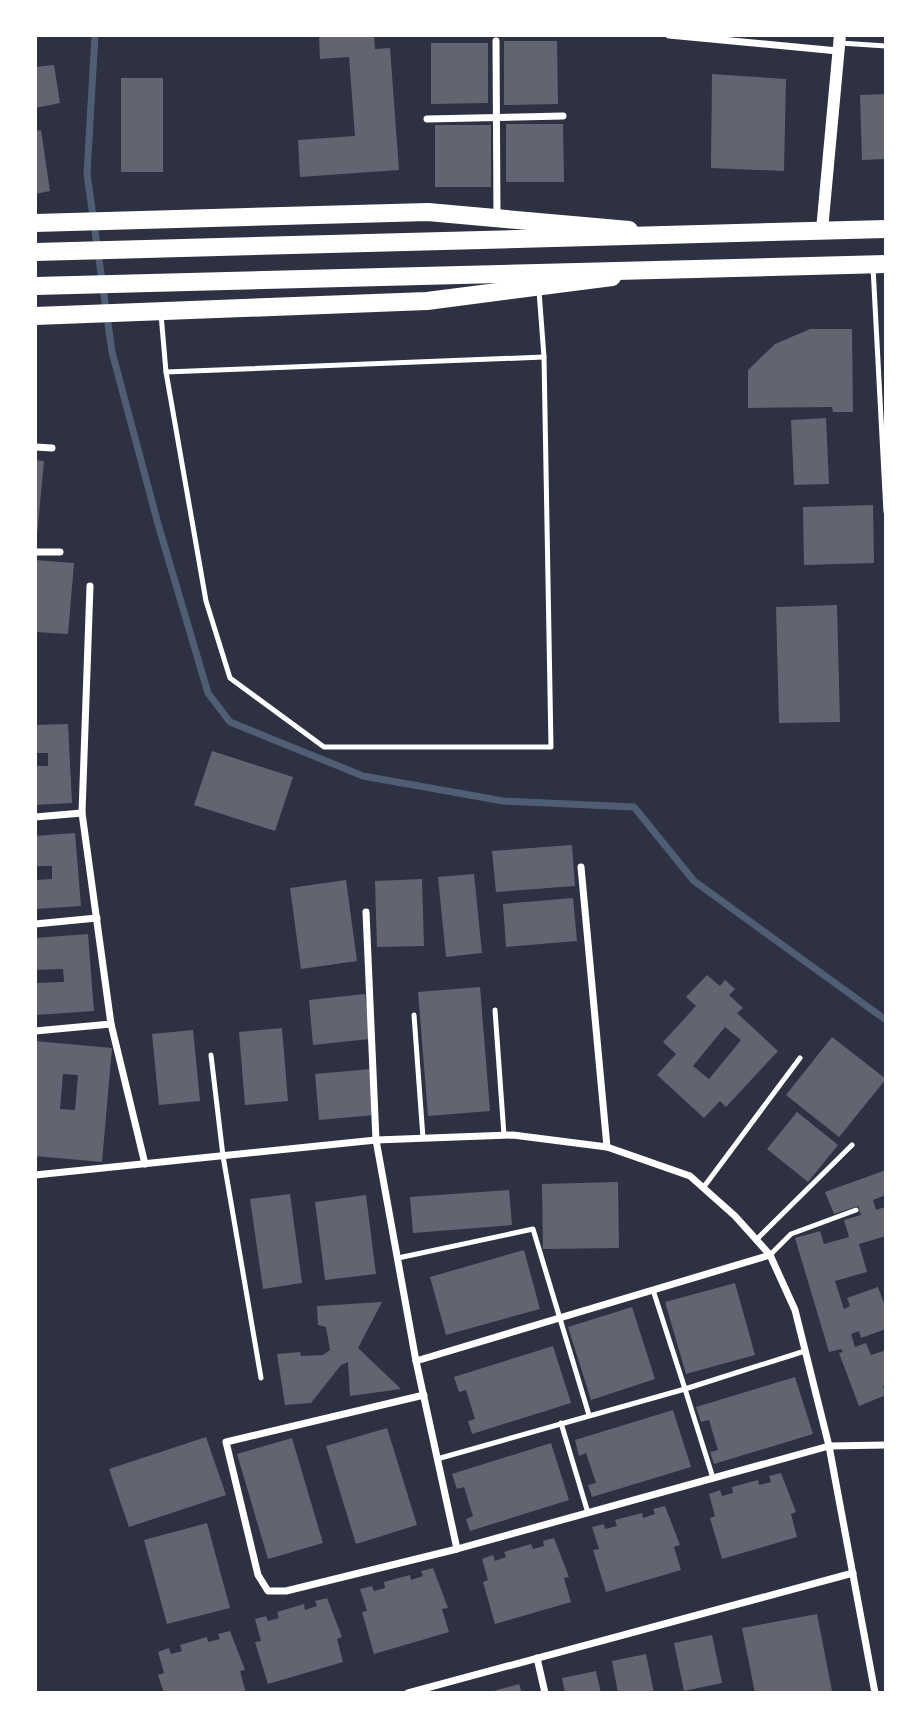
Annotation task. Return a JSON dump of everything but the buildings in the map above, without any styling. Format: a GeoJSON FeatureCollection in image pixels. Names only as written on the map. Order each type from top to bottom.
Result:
{"type":"FeatureCollection","features":[{"type":"Feature","properties":{"kind":"main road"},"geometry":{"type":"LineString","coordinates":[[35,223],[428,212],[680,234]]}},
{"type":"Feature","properties":{"kind":"main road"},"geometry":{"type":"LineString","coordinates":[[35,252],[886,229]]}},
{"type":"Feature","properties":{"kind":"main road"},"geometry":{"type":"LineString","coordinates":[[35,286],[879,264]]}},
{"type":"Feature","properties":{"kind":"main road"},"geometry":{"type":"LineString","coordinates":[[35,316],[427,301],[681,268]]}},
{"type":"Feature","properties":{"kind":"street"},"geometry":{"type":"LineString","coordinates":[[669,35],[839,43],[822,230]]}},
{"type":"Feature","properties":{"kind":"street"},"geometry":{"type":"LineString","coordinates":[[496,41],[497,218]]}},
{"type":"Feature","properties":{"kind":"street"},"geometry":{"type":"LineString","coordinates":[[427,119],[563,116]]}},
{"type":"Feature","properties":{"kind":"street"},"geometry":{"type":"LineString","coordinates":[[35,447],[52,448]]}},
{"type":"Feature","properties":{"kind":"street"},"geometry":{"type":"LineString","coordinates":[[35,552],[60,552]]}},
{"type":"Feature","properties":{"kind":"street"},"geometry":{"type":"LineString","coordinates":[[90,586],[82,813],[111,1024],[145,1164]]}},
{"type":"Feature","properties":{"kind":"street"},"geometry":{"type":"LineString","coordinates":[[35,817],[82,813]]}},
{"type":"Feature","properties":{"kind":"street"},"geometry":{"type":"LineString","coordinates":[[582,867],[607,1147]]}},
{"type":"Feature","properties":{"kind":"street"},"geometry":{"type":"LineString","coordinates":[[366,912],[376,1140],[416,1361],[457,1549]]}},
{"type":"Feature","properties":{"kind":"street"},"geometry":{"type":"LineString","coordinates":[[35,924],[97,918]]}},
{"type":"Feature","properties":{"kind":"street"},"geometry":{"type":"LineString","coordinates":[[35,1031],[111,1024]]}},
{"type":"Feature","properties":{"kind":"street"},"geometry":{"type":"LineString","coordinates":[[35,1175],[376,1140],[504,1135],[607,1147],[690,1177],[771,1255],[795,1310],[829,1446],[875,1693]]}},
{"type":"Feature","properties":{"kind":"street"},"geometry":{"type":"LineString","coordinates":[[416,1361],[771,1255]]}},
{"type":"Feature","properties":{"kind":"street"},"geometry":{"type":"LineString","coordinates":[[424,1395],[226,1442],[258,1575],[268,1591],[286,1591],[457,1549],[829,1446],[886,1445]]}},
{"type":"Feature","properties":{"kind":"street"},"geometry":{"type":"LineString","coordinates":[[408,1693],[853,1573]]}},
{"type":"Feature","properties":{"kind":"street"},"geometry":{"type":"LineString","coordinates":[[537,1658],[545,1693]]}},
{"type":"Feature","properties":{"kind":"lane"},"geometry":{"type":"LineString","coordinates":[[839,43],[886,46]]}},
{"type":"Feature","properties":{"kind":"lane"},"geometry":{"type":"LineString","coordinates":[[879,264],[886,512]]}},
{"type":"Feature","properties":{"kind":"lane"},"geometry":{"type":"LineString","coordinates":[[161,311],[166,372],[206,601],[230,678],[324,747],[551,747],[544,357],[538,287]]}},
{"type":"Feature","properties":{"kind":"lane"},"geometry":{"type":"LineString","coordinates":[[166,372],[544,357]]}},
{"type":"Feature","properties":{"kind":"lane"},"geometry":{"type":"LineString","coordinates":[[495,1010],[504,1135]]}},
{"type":"Feature","properties":{"kind":"lane"},"geometry":{"type":"LineString","coordinates":[[414,1015],[423,1138]]}},
{"type":"Feature","properties":{"kind":"lane"},"geometry":{"type":"LineString","coordinates":[[211,1055],[223,1156],[261,1378]]}},
{"type":"Feature","properties":{"kind":"lane"},"geometry":{"type":"LineString","coordinates":[[703,1188],[800,1058]]}},
{"type":"Feature","properties":{"kind":"lane"},"geometry":{"type":"LineString","coordinates":[[757,1239],[852,1145]]}},
{"type":"Feature","properties":{"kind":"lane"},"geometry":{"type":"LineString","coordinates":[[771,1255],[791,1234],[856,1210]]}},
{"type":"Feature","properties":{"kind":"lane"},"geometry":{"type":"LineString","coordinates":[[398,1258],[533,1228],[589,1415]]}},
{"type":"Feature","properties":{"kind":"lane"},"geometry":{"type":"LineString","coordinates":[[653,1290],[713,1478]]}},
{"type":"Feature","properties":{"kind":"lane"},"geometry":{"type":"LineString","coordinates":[[438,1459],[685,1389],[805,1351]]}},
{"type":"Feature","properties":{"kind":"lane"},"geometry":{"type":"LineString","coordinates":[[561,1423],[588,1513]]}},
{"type":"Feature","properties":{"kind":"waterway"},"geometry":{"type":"LineString","coordinates":[[95,35],[87,174],[112,352],[158,524],[208,693],[230,722],[363,776],[503,801],[634,807],[694,881],[886,1020]]}}]}
